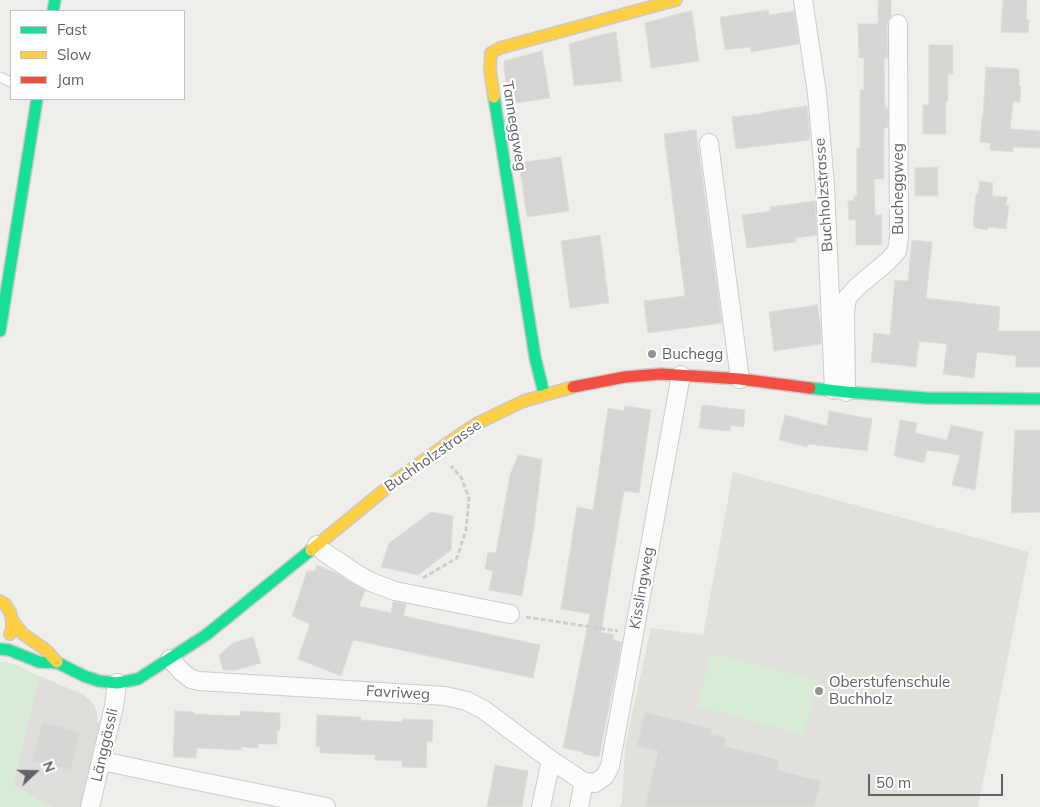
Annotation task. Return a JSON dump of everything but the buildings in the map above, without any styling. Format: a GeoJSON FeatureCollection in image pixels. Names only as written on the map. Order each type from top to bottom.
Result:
{"type":"FeatureCollection","features":[{"type":"Feature","properties":{"kind":"street","name":"Tanneggweg"},"geometry":{"type":"LineString","coordinates":[[544,394],[532,338],[490,70],[491,53],[500,48],[676,0]]}},
{"type":"Feature","properties":{"kind":"street","name":"Buchholzstrasse"},"geometry":{"type":"LineString","coordinates":[[803,0],[817,94],[840,391]]}},
{"type":"Feature","properties":{"kind":"street","name":"Bucheggweg"},"geometry":{"type":"LineString","coordinates":[[840,391],[845,313],[848,298],[898,251],[898,24]]}},
{"type":"Feature","properties":{"kind":"street"},"geometry":{"type":"LineString","coordinates":[[0,331],[38,100]]}},
{"type":"Feature","properties":{"kind":"street"},"geometry":{"type":"LineString","coordinates":[[709,143],[740,380]]}},
{"type":"Feature","properties":{"kind":"street","name":"Buchholzstrasse"},"geometry":{"type":"LineString","coordinates":[[0,601],[5,604],[12,620],[23,634],[46,650],[58,663],[99,681],[117,683],[138,679],[206,635],[398,478],[436,450],[480,422],[524,401],[544,394],[618,378],[661,374],[926,398],[1040,399]]}},
{"type":"Feature","properties":{"kind":"street","name":"Kisslingweg"},"geometry":{"type":"LineString","coordinates":[[584,782],[595,782],[605,776],[610,766],[681,375]]}},
{"type":"Feature","properties":{"kind":"street"},"geometry":{"type":"LineString","coordinates":[[317,545],[324,552],[357,574],[371,582],[395,591],[510,614]]}},
{"type":"Feature","properties":{"kind":"street"},"geometry":{"type":"LineString","coordinates":[[0,648],[9,638],[12,620]]}},
{"type":"Feature","properties":{"kind":"street","name":"Buchholzstrasse"},"geometry":{"type":"LineString","coordinates":[[0,648],[39,662],[58,663]]}},
{"type":"Feature","properties":{"kind":"street","name":"Favriweg"},"geometry":{"type":"LineString","coordinates":[[170,659],[182,672],[199,681],[445,696],[467,701],[484,710],[584,782]]}},
{"type":"Feature","properties":{"kind":"street","name":"Länggässli"},"geometry":{"type":"LineString","coordinates":[[90,807],[114,706],[117,683]]}},
{"type":"Feature","properties":{"kind":"street"},"geometry":{"type":"LineString","coordinates":[[541,807],[551,760]]}},
{"type":"Feature","properties":{"kind":"street"},"geometry":{"type":"LineString","coordinates":[[102,761],[326,807]]}},
{"type":"Feature","properties":{"kind":"street"},"geometry":{"type":"LineString","coordinates":[[579,807],[584,782]]}},
{"type":"Feature","properties":{"kind":"path"},"geometry":{"type":"LineString","coordinates":[[421,579],[457,558],[466,530],[469,498],[461,477],[436,450]]}},
{"type":"Feature","properties":{"kind":"path"},"geometry":{"type":"LineString","coordinates":[[510,614],[634,634]]}},
{"type":"Feature","properties":{"kind":"shaded area","name":"Oberstufenschule Buchholz"},"geometry":{"type":"Polygon","coordinates":[[[733,472],[1029,552],[978,807],[620,807],[622,802],[625,747],[651,628],[703,635],[733,472]]]}},
{"type":"Feature","properties":{"kind":"shaded area"},"geometry":{"type":"Polygon","coordinates":[[[39,676],[82,694],[89,699],[97,713],[97,721],[102,725],[82,807],[51,807],[13,785],[39,676]]]}},
{"type":"Feature","properties":{"kind":"green space"},"geometry":{"type":"Polygon","coordinates":[[[711,653],[818,680],[804,734],[698,707],[711,653]]]}},
{"type":"Feature","properties":{"kind":"green space"},"geometry":{"type":"Polygon","coordinates":[[[0,662],[14,664],[39,676],[13,785],[51,807],[0,807],[0,662]]]}},
{"type":"Feature","properties":{"kind":"traffic: fast"},"geometry":{"type":"LineString","coordinates":[[53,10],[55,0]]}},
{"type":"Feature","properties":{"kind":"traffic: fast"},"geometry":{"type":"LineString","coordinates":[[494,97],[535,357],[544,394]]}},
{"type":"Feature","properties":{"kind":"traffic: fast"},"geometry":{"type":"LineString","coordinates":[[0,331],[37,100]]}},
{"type":"Feature","properties":{"kind":"traffic: fast"},"geometry":{"type":"LineString","coordinates":[[810,388],[926,398],[1040,399]]}},
{"type":"Feature","properties":{"kind":"traffic: fast"},"geometry":{"type":"LineString","coordinates":[[0,649],[9,650],[39,662],[58,663],[99,681],[117,683],[138,679],[206,635],[311,550]]}},
{"type":"Feature","properties":{"kind":"traffic: slow"},"geometry":{"type":"LineString","coordinates":[[494,97],[490,70],[491,53],[500,48],[676,0]]}},
{"type":"Feature","properties":{"kind":"traffic: slow"},"geometry":{"type":"LineString","coordinates":[[311,550],[399,478],[480,422],[524,401],[573,387]]}},
{"type":"Feature","properties":{"kind":"traffic: slow"},"geometry":{"type":"LineString","coordinates":[[0,601],[5,604],[10,612],[12,620],[10,634]]}},
{"type":"Feature","properties":{"kind":"traffic: slow"},"geometry":{"type":"LineString","coordinates":[[12,620],[23,634],[46,650],[57,662]]}},
{"type":"Feature","properties":{"kind":"traffic: jam"},"geometry":{"type":"LineString","coordinates":[[573,387],[625,377],[661,374],[740,379],[810,388]]}},
{"type":"Feature","properties":{"kind":"place","name":"Buchegg"},"geometry":{"type":"Point","coordinates":[652,354]}},
{"type":"Feature","properties":{"kind":"place","name":"Oberstufenschule Buchholz"},"geometry":{"type":"Point","coordinates":[819,691]}}]}
